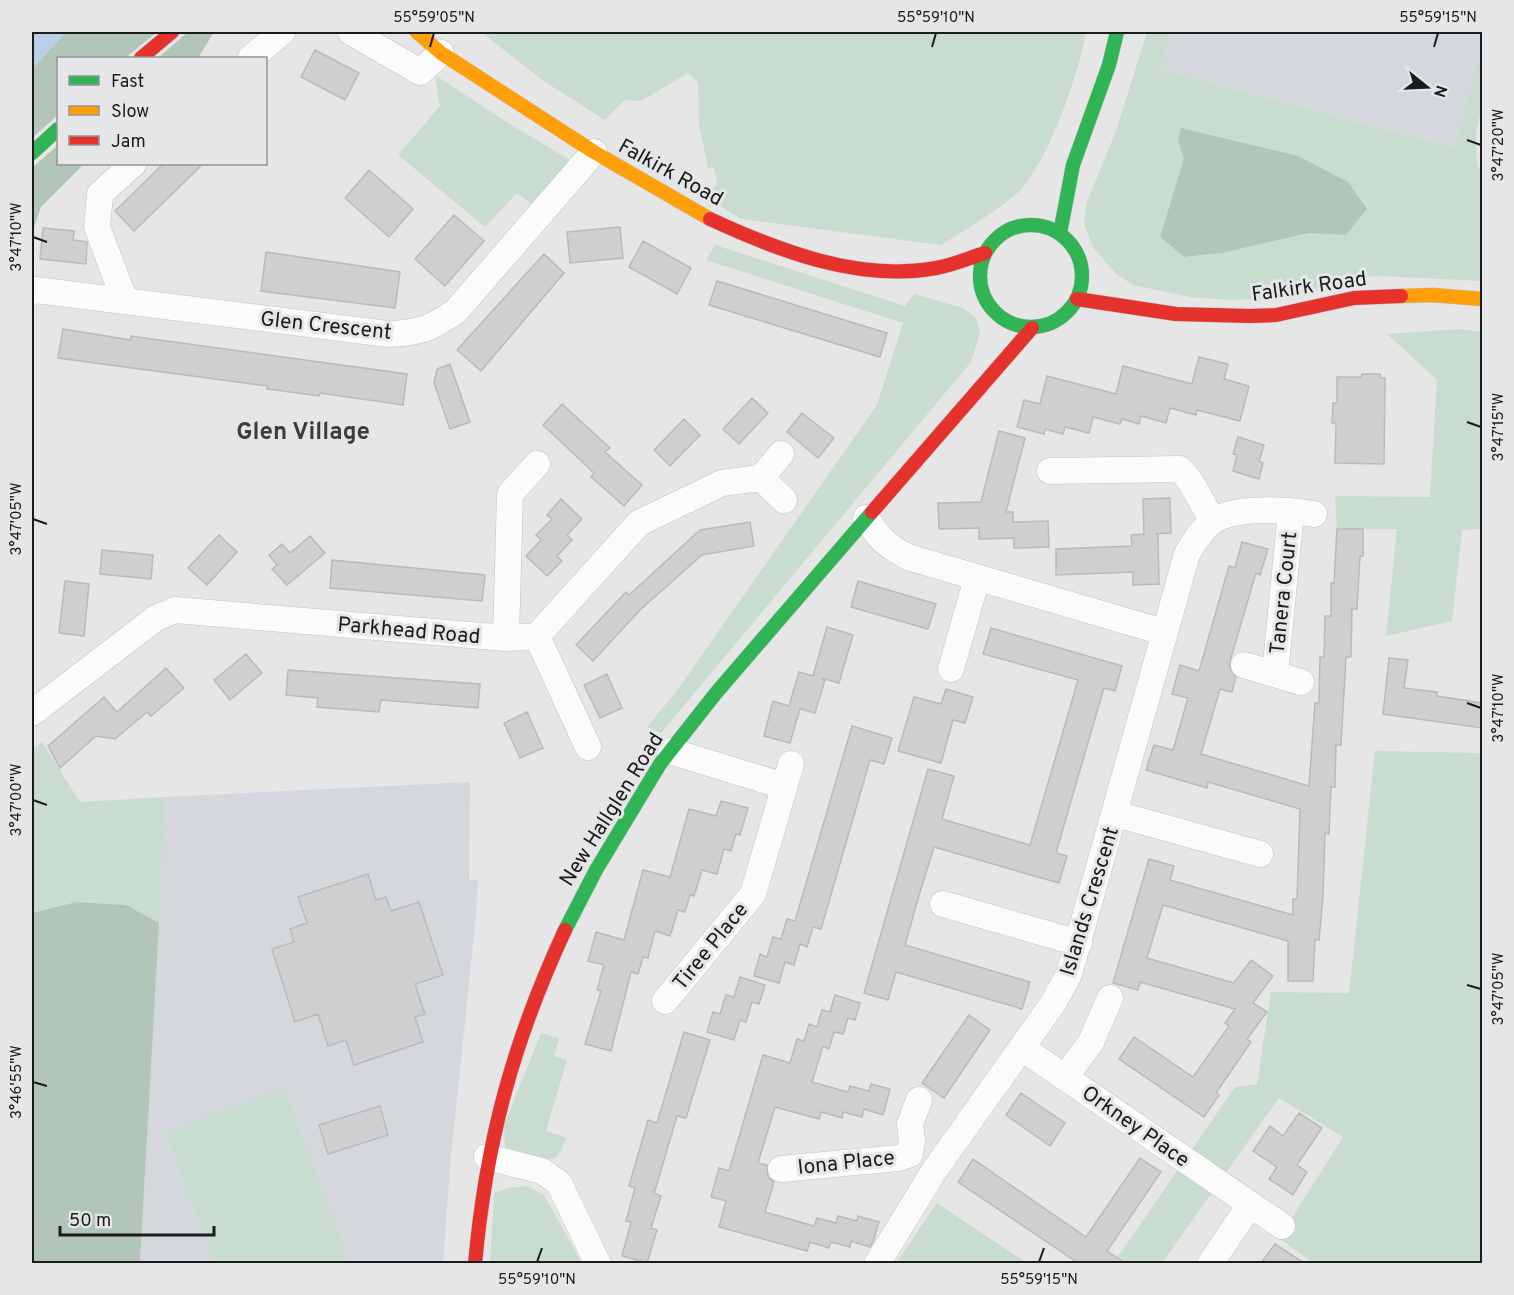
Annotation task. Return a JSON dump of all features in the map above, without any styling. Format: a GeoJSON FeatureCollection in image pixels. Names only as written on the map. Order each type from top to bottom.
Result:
{"type":"FeatureCollection","features":[{"type":"Feature","properties":{"kind":"main road"},"geometry":{"type":"LineString","coordinates":[[142,57],[172,32]]}},
{"type":"Feature","properties":{"kind":"main road","name":"Falkirk Road"},"geometry":{"type":"LineString","coordinates":[[417,32],[441,53],[594,152],[695,212],[729,228],[834,266],[874,271],[936,268],[985,253]]}},
{"type":"Feature","properties":{"kind":"main road"},"geometry":{"type":"LineString","coordinates":[[1060,233],[1073,165],[1109,65],[1117,32]]}},
{"type":"Feature","properties":{"kind":"main road"},"geometry":{"type":"LineString","coordinates":[[32,153],[57,130]]}},
{"type":"Feature","properties":{"kind":"main road"},"geometry":{"type":"LineString","coordinates":[[1055,189],[1073,165]]}},
{"type":"Feature","properties":{"kind":"main road"},"geometry":{"type":"LineString","coordinates":[[1031,220],[1060,233],[1077,253],[1092,284],[1059,320],[1032,328],[1021,327],[1001,319],[986,303],[969,278],[985,253],[1002,233],[1031,220]]}},
{"type":"Feature","properties":{"kind":"main road","name":"Falkirk Road"},"geometry":{"type":"LineString","coordinates":[[936,268],[969,278]]}},
{"type":"Feature","properties":{"kind":"main road","name":"Falkirk Road"},"geometry":{"type":"LineString","coordinates":[[1092,284],[1120,303]]}},
{"type":"Feature","properties":{"kind":"main road","name":"Falkirk Road"},"geometry":{"type":"LineString","coordinates":[[1077,299],[1120,303],[1176,314],[1250,316],[1276,315],[1354,298],[1433,295],[1482,299]]}},
{"type":"Feature","properties":{"kind":"main road"},"geometry":{"type":"LineString","coordinates":[[996,368],[1001,319]]}},
{"type":"Feature","properties":{"kind":"main road","name":"New Hallglen Road"},"geometry":{"type":"LineString","coordinates":[[475,1263],[487,1157],[520,1035],[551,954],[590,876],[670,750],[866,518],[1032,328]]}},
{"type":"Feature","properties":{"kind":"street"},"geometry":{"type":"LineString","coordinates":[[252,57],[282,32]]}},
{"type":"Feature","properties":{"kind":"street"},"geometry":{"type":"LineString","coordinates":[[351,32],[420,72],[441,53]]}},
{"type":"Feature","properties":{"kind":"street","name":"Glen Crescent"},"geometry":{"type":"LineString","coordinates":[[32,292],[36,290],[388,334],[416,333],[437,325],[456,311],[594,152]]}},
{"type":"Feature","properties":{"kind":"street"},"geometry":{"type":"LineString","coordinates":[[125,301],[97,227],[100,194],[133,165]]}},
{"type":"Feature","properties":{"kind":"street"},"geometry":{"type":"LineString","coordinates":[[588,747],[537,636],[639,523],[722,483],[761,478],[781,454]]}},
{"type":"Feature","properties":{"kind":"street"},"geometry":{"type":"LineString","coordinates":[[506,638],[510,494],[537,464]]}},
{"type":"Feature","properties":{"kind":"street"},"geometry":{"type":"LineString","coordinates":[[1050,471],[1180,469],[1193,482],[1200,501],[1213,521]]}},
{"type":"Feature","properties":{"kind":"street"},"geometry":{"type":"LineString","coordinates":[[761,478],[784,500]]}},
{"type":"Feature","properties":{"kind":"street","name":"Tanera Court"},"geometry":{"type":"LineString","coordinates":[[1213,521],[1236,512],[1303,513],[1275,674]]}},
{"type":"Feature","properties":{"kind":"street"},"geometry":{"type":"LineString","coordinates":[[866,518],[878,537],[892,549],[977,578],[1163,632]]}},
{"type":"Feature","properties":{"kind":"street","name":"Islands Crescent"},"geometry":{"type":"LineString","coordinates":[[877,1263],[934,1171],[1054,1002],[1069,974],[1116,814],[1163,632],[1186,554],[1199,534],[1213,521]]}},
{"type":"Feature","properties":{"kind":"street"},"geometry":{"type":"LineString","coordinates":[[951,669],[977,578]]}},
{"type":"Feature","properties":{"kind":"street","name":"Parkhead Road"},"geometry":{"type":"LineString","coordinates":[[32,713],[156,618],[175,610],[506,638],[537,636]]}},
{"type":"Feature","properties":{"kind":"street","name":"Tanera Court"},"geometry":{"type":"LineString","coordinates":[[1244,665],[1301,682]]}},
{"type":"Feature","properties":{"kind":"street","name":"Tiree Place"},"geometry":{"type":"LineString","coordinates":[[665,1001],[753,894],[787,775],[670,750]]}},
{"type":"Feature","properties":{"kind":"street"},"geometry":{"type":"LineString","coordinates":[[1116,814],[1260,854]]}},
{"type":"Feature","properties":{"kind":"street"},"geometry":{"type":"LineString","coordinates":[[942,904],[1079,944]]}},
{"type":"Feature","properties":{"kind":"street"},"geometry":{"type":"LineString","coordinates":[[1065,1077],[1091,1042],[1110,998]]}},
{"type":"Feature","properties":{"kind":"street","name":"Orkney Place"},"geometry":{"type":"LineString","coordinates":[[1022,1047],[1282,1227]]}},
{"type":"Feature","properties":{"kind":"street","name":"Iona Place"},"geometry":{"type":"LineString","coordinates":[[910,1154],[912,1141],[910,1124],[919,1100]]}},
{"type":"Feature","properties":{"kind":"street","name":"Iona Place"},"geometry":{"type":"LineString","coordinates":[[910,1154],[934,1171]]}},
{"type":"Feature","properties":{"kind":"street","name":"Iona Place"},"geometry":{"type":"LineString","coordinates":[[781,1169],[899,1158],[910,1154]]}},
{"type":"Feature","properties":{"kind":"street"},"geometry":{"type":"LineString","coordinates":[[487,1157],[542,1171],[559,1183],[598,1263]]}},
{"type":"Feature","properties":{"kind":"street"},"geometry":{"type":"LineString","coordinates":[[1210,1263],[1250,1205]]}},
{"type":"Feature","properties":{"kind":"shaded area"},"geometry":{"type":"Polygon","coordinates":[[[1171,32],[1482,32],[1482,46],[1456,147],[1161,69],[1171,32]]]}},
{"type":"Feature","properties":{"kind":"shaded area"},"geometry":{"type":"Polygon","coordinates":[[[470,782],[469,880],[478,880],[476,916],[450,1166],[443,1263],[140,1264],[165,797],[470,782]]]}},
{"type":"Feature","properties":{"kind":"green space"},"geometry":{"type":"Polygon","coordinates":[[[66,32],[157,32],[126,57],[57,57],[57,116],[32,138],[32,69],[66,32]]]}},
{"type":"Feature","properties":{"kind":"green space"},"geometry":{"type":"Polygon","coordinates":[[[188,32],[214,32],[199,57],[159,57],[188,32]]]}},
{"type":"Feature","properties":{"kind":"green space"},"geometry":{"type":"Polygon","coordinates":[[[481,32],[1086,32],[1077,70],[1054,133],[1024,186],[1009,200],[941,245],[741,219],[709,199],[717,181],[714,167],[708,168],[699,124],[698,82],[688,73],[641,101],[624,100],[605,120],[545,82],[481,32]]]}},
{"type":"Feature","properties":{"kind":"green space"},"geometry":{"type":"Polygon","coordinates":[[[1147,32],[1171,32],[1161,69],[1455,147],[1482,46],[1482,107],[1476,132],[1477,166],[1482,170],[1482,281],[1377,276],[1345,280],[1315,292],[1276,299],[1228,300],[1190,297],[1133,285],[1115,273],[1093,247],[1084,224],[1087,202],[1116,131],[1147,32]],[[1184,158],[1160,237],[1184,257],[1222,253],[1309,233],[1346,235],[1184,158]]]}},
{"type":"Feature","properties":{"kind":"green space"},"geometry":{"type":"Polygon","coordinates":[[[435,75],[570,160],[566,173],[536,208],[517,193],[485,227],[398,155],[440,106],[435,75]]]}},
{"type":"Feature","properties":{"kind":"green space"},"geometry":{"type":"Polygon","coordinates":[[[1181,128],[1298,156],[1348,182],[1367,209],[1346,235],[1309,233],[1222,253],[1184,257],[1160,237],[1184,158],[1178,141],[1181,128]]]}},
{"type":"Feature","properties":{"kind":"green space"},"geometry":{"type":"Polygon","coordinates":[[[57,146],[57,165],[83,165],[41,207],[32,233],[32,168],[57,146]]]}},
{"type":"Feature","properties":{"kind":"green space"},"geometry":{"type":"Polygon","coordinates":[[[715,245],[905,306],[914,294],[963,308],[976,318],[980,333],[971,362],[661,733],[647,727],[676,692],[877,405],[903,323],[706,260],[715,245]]]}},
{"type":"Feature","properties":{"kind":"green space"},"geometry":{"type":"Polygon","coordinates":[[[1459,329],[1482,332],[1482,529],[1462,530],[1452,621],[1386,636],[1397,529],[1337,529],[1335,496],[1430,497],[1437,380],[1387,334],[1459,329]]]}},
{"type":"Feature","properties":{"kind":"green space"},"geometry":{"type":"Polygon","coordinates":[[[42,742],[80,802],[165,797],[159,923],[126,905],[76,902],[32,913],[32,750],[42,742]]]}},
{"type":"Feature","properties":{"kind":"green space"},"geometry":{"type":"Polygon","coordinates":[[[1375,751],[1482,753],[1482,1263],[1309,1263],[1309,1260],[1279,1238],[1343,1137],[1279,1098],[1162,1263],[1113,1264],[1235,1087],[1257,1084],[1271,992],[1349,993],[1375,751]]]}},
{"type":"Feature","properties":{"kind":"green space"},"geometry":{"type":"Polygon","coordinates":[[[76,902],[126,905],[159,923],[140,1263],[32,1263],[32,913],[76,902]]]}},
{"type":"Feature","properties":{"kind":"green space"},"geometry":{"type":"Polygon","coordinates":[[[541,1033],[559,1038],[554,1056],[567,1060],[546,1131],[567,1138],[557,1157],[535,1162],[518,1156],[505,1147],[504,1125],[541,1033]]]}},
{"type":"Feature","properties":{"kind":"green space"},"geometry":{"type":"Polygon","coordinates":[[[284,1088],[350,1263],[214,1263],[166,1132],[284,1088]]]}},
{"type":"Feature","properties":{"kind":"green space"},"geometry":{"type":"Polygon","coordinates":[[[527,1186],[544,1195],[582,1263],[490,1264],[494,1193],[508,1188],[527,1186]]]}},
{"type":"Feature","properties":{"kind":"green space"},"geometry":{"type":"Polygon","coordinates":[[[937,1203],[1027,1263],[896,1263],[937,1203]]]}},
{"type":"Feature","properties":{"kind":"water"},"geometry":{"type":"Polygon","coordinates":[[[32,32],[66,32],[32,69],[32,32]]]}},
{"type":"Feature","properties":{"kind":"building"},"geometry":{"type":"Polygon","coordinates":[[[315,50],[359,73],[345,100],[301,77],[315,50]]]}},
{"type":"Feature","properties":{"kind":"building"},"geometry":{"type":"Polygon","coordinates":[[[162,165],[202,165],[134,231],[115,211],[162,165]]]}},
{"type":"Feature","properties":{"kind":"building"},"geometry":{"type":"Polygon","coordinates":[[[369,170],[413,209],[389,237],[345,198],[369,170]]]}},
{"type":"Feature","properties":{"kind":"building"},"geometry":{"type":"Polygon","coordinates":[[[454,215],[484,241],[445,286],[415,259],[454,215]]]}},
{"type":"Feature","properties":{"kind":"building"},"geometry":{"type":"Polygon","coordinates":[[[620,227],[623,258],[570,263],[567,232],[620,227]]]}},
{"type":"Feature","properties":{"kind":"building"},"geometry":{"type":"Polygon","coordinates":[[[43,228],[74,231],[73,240],[87,242],[86,264],[40,259],[43,228]]]}},
{"type":"Feature","properties":{"kind":"building"},"geometry":{"type":"Polygon","coordinates":[[[643,241],[691,268],[677,294],[629,267],[643,241]]]}},
{"type":"Feature","properties":{"kind":"building"},"geometry":{"type":"Polygon","coordinates":[[[266,252],[400,272],[395,308],[261,291],[266,252]]]}},
{"type":"Feature","properties":{"kind":"building"},"geometry":{"type":"Polygon","coordinates":[[[544,254],[564,273],[481,371],[457,350],[544,254]]]}},
{"type":"Feature","properties":{"kind":"building"},"geometry":{"type":"Polygon","coordinates":[[[717,281],[887,333],[880,357],[709,305],[717,281]]]}},
{"type":"Feature","properties":{"kind":"building"},"geometry":{"type":"Polygon","coordinates":[[[63,329],[131,340],[131,336],[407,374],[403,405],[320,393],[319,396],[267,389],[268,386],[58,358],[63,329]]]}},
{"type":"Feature","properties":{"kind":"building"},"geometry":{"type":"Polygon","coordinates":[[[1199,357],[1228,364],[1224,379],[1249,386],[1240,421],[1197,410],[1196,415],[1170,408],[1166,423],[1141,416],[1139,424],[1122,419],[1120,424],[1093,417],[1089,433],[1065,427],[1063,434],[1045,429],[1044,434],[1017,427],[1024,400],[1040,404],[1047,376],[1116,394],[1123,366],[1192,384],[1199,357]]]}},
{"type":"Feature","properties":{"kind":"building"},"geometry":{"type":"Polygon","coordinates":[[[450,364],[470,422],[450,429],[434,383],[437,369],[450,364]]]}},
{"type":"Feature","properties":{"kind":"building"},"geometry":{"type":"Polygon","coordinates":[[[1362,374],[1380,374],[1380,378],[1385,378],[1384,464],[1335,463],[1336,423],[1332,423],[1333,403],[1337,403],[1337,377],[1361,377],[1362,374]]]}},
{"type":"Feature","properties":{"kind":"building"},"geometry":{"type":"Polygon","coordinates":[[[752,398],[768,413],[739,444],[723,429],[752,398]]]}},
{"type":"Feature","properties":{"kind":"building"},"geometry":{"type":"Polygon","coordinates":[[[562,404],[610,448],[605,452],[642,485],[624,506],[591,477],[594,473],[543,425],[562,404]]]}},
{"type":"Feature","properties":{"kind":"building"},"geometry":{"type":"Polygon","coordinates":[[[802,413],[834,438],[818,458],[787,432],[802,413]]]}},
{"type":"Feature","properties":{"kind":"building"},"geometry":{"type":"Polygon","coordinates":[[[684,419],[700,435],[670,466],[654,450],[684,419]]]}},
{"type":"Feature","properties":{"kind":"building"},"geometry":{"type":"Polygon","coordinates":[[[999,431],[1025,438],[1006,512],[1013,512],[1013,522],[1048,521],[1049,547],[1014,548],[1014,538],[979,539],[979,528],[939,529],[938,503],[981,502],[999,431]]]}},
{"type":"Feature","properties":{"kind":"building"},"geometry":{"type":"Polygon","coordinates":[[[1238,437],[1264,445],[1259,461],[1263,463],[1259,479],[1233,471],[1237,455],[1233,454],[1238,437]]]}},
{"type":"Feature","properties":{"kind":"building"},"geometry":{"type":"Polygon","coordinates":[[[1170,498],[1171,533],[1155,534],[1158,534],[1159,584],[1133,585],[1133,572],[1056,575],[1056,549],[1132,546],[1131,535],[1144,534],[1143,499],[1170,498]]]}},
{"type":"Feature","properties":{"kind":"building"},"geometry":{"type":"Polygon","coordinates":[[[561,499],[582,519],[567,535],[572,540],[557,556],[562,561],[547,576],[526,556],[541,540],[536,535],[552,519],[547,515],[561,499]]]}},
{"type":"Feature","properties":{"kind":"building"},"geometry":{"type":"Polygon","coordinates":[[[750,522],[754,546],[702,555],[640,610],[593,661],[576,645],[626,592],[629,595],[700,530],[750,522]]]}},
{"type":"Feature","properties":{"kind":"building"},"geometry":{"type":"Polygon","coordinates":[[[1337,529],[1363,529],[1363,556],[1360,556],[1357,609],[1352,609],[1351,657],[1346,657],[1341,745],[1336,745],[1335,787],[1331,787],[1329,834],[1325,833],[1323,896],[1319,940],[1315,940],[1313,981],[1288,981],[1288,941],[1163,905],[1147,958],[1234,983],[1251,960],[1273,976],[1253,1003],[1267,1012],[1247,1039],[1251,1042],[1216,1093],[1219,1095],[1204,1117],[1119,1059],[1134,1037],[1193,1077],[1229,1026],[1225,1023],[1235,1009],[1140,982],[1138,990],[1113,983],[1149,859],[1174,866],[1170,880],[1293,915],[1293,899],[1297,899],[1300,809],[1208,782],[1207,788],[1146,770],[1154,745],[1173,750],[1188,698],[1172,694],[1180,665],[1199,671],[1229,566],[1235,568],[1242,542],[1268,549],[1260,575],[1256,573],[1230,661],[1230,669],[1236,677],[1232,692],[1220,689],[1201,754],[1309,786],[1315,703],[1319,703],[1320,657],[1324,657],[1325,616],[1331,616],[1331,583],[1334,583],[1337,529]]]}},
{"type":"Feature","properties":{"kind":"building"},"geometry":{"type":"Polygon","coordinates":[[[219,535],[237,552],[207,585],[188,568],[219,535]]]}},
{"type":"Feature","properties":{"kind":"building"},"geometry":{"type":"Polygon","coordinates":[[[310,536],[325,553],[287,585],[272,569],[277,565],[269,555],[282,544],[290,553],[310,536]]]}},
{"type":"Feature","properties":{"kind":"building"},"geometry":{"type":"Polygon","coordinates":[[[102,550],[153,555],[151,579],[100,574],[102,550]]]}},
{"type":"Feature","properties":{"kind":"building"},"geometry":{"type":"Polygon","coordinates":[[[332,560],[485,575],[482,601],[330,588],[332,560]]]}},
{"type":"Feature","properties":{"kind":"building"},"geometry":{"type":"Polygon","coordinates":[[[65,581],[89,584],[84,636],[59,633],[65,581]]]}},
{"type":"Feature","properties":{"kind":"building"},"geometry":{"type":"Polygon","coordinates":[[[858,581],[936,604],[928,629],[851,607],[858,581]]]}},
{"type":"Feature","properties":{"kind":"building"},"geometry":{"type":"Polygon","coordinates":[[[827,627],[853,635],[839,683],[821,678],[825,680],[815,713],[800,709],[790,743],[764,736],[773,701],[789,706],[799,672],[813,676],[827,627]]]}},
{"type":"Feature","properties":{"kind":"building"},"geometry":{"type":"Polygon","coordinates":[[[991,628],[1122,666],[1115,691],[1104,688],[1087,746],[1056,853],[1067,856],[1059,883],[934,847],[918,899],[905,945],[1030,982],[1022,1009],[896,972],[888,1000],[864,993],[928,769],[954,776],[942,819],[1030,845],[1078,680],[983,654],[991,628]]]}},
{"type":"Feature","properties":{"kind":"building"},"geometry":{"type":"Polygon","coordinates":[[[246,654],[262,673],[230,700],[214,680],[246,654]]]}},
{"type":"Feature","properties":{"kind":"building"},"geometry":{"type":"Polygon","coordinates":[[[1389,658],[1408,660],[1404,688],[1437,692],[1437,696],[1482,703],[1482,728],[1383,714],[1389,658]]]}},
{"type":"Feature","properties":{"kind":"building"},"geometry":{"type":"Polygon","coordinates":[[[166,668],[184,688],[151,716],[147,712],[115,739],[96,736],[60,768],[48,746],[104,697],[117,712],[166,668]]]}},
{"type":"Feature","properties":{"kind":"building"},"geometry":{"type":"Polygon","coordinates":[[[288,670],[480,684],[478,708],[381,700],[379,712],[317,707],[318,698],[286,695],[288,670]]]}},
{"type":"Feature","properties":{"kind":"building"},"geometry":{"type":"Polygon","coordinates":[[[607,674],[622,708],[600,718],[584,685],[607,674]]]}},
{"type":"Feature","properties":{"kind":"building"},"geometry":{"type":"Polygon","coordinates":[[[946,689],[973,697],[965,723],[953,720],[941,763],[898,751],[914,697],[941,704],[946,689]]]}},
{"type":"Feature","properties":{"kind":"building"},"geometry":{"type":"Polygon","coordinates":[[[527,712],[543,748],[520,758],[504,723],[527,712]]]}},
{"type":"Feature","properties":{"kind":"building"},"geometry":{"type":"Polygon","coordinates":[[[852,726],[892,738],[884,764],[870,760],[821,929],[813,927],[807,947],[800,944],[794,965],[785,962],[779,983],[754,976],[760,954],[767,957],[773,937],[781,939],[787,919],[795,921],[852,726]]]}},
{"type":"Feature","properties":{"kind":"building"},"geometry":{"type":"Polygon","coordinates":[[[721,801],[748,808],[740,835],[736,834],[731,851],[724,849],[717,874],[702,870],[694,896],[690,895],[685,912],[678,910],[670,936],[655,931],[648,958],[643,957],[638,974],[631,972],[611,1051],[585,1044],[601,991],[597,990],[604,965],[588,961],[596,932],[624,940],[643,870],[670,877],[689,809],[716,816],[721,801]]]}},
{"type":"Feature","properties":{"kind":"building"},"geometry":{"type":"Polygon","coordinates":[[[368,874],[376,900],[386,897],[391,911],[419,902],[443,975],[415,984],[425,1014],[415,1017],[423,1042],[354,1065],[346,1040],[328,1046],[318,1014],[295,1022],[272,949],[294,942],[290,929],[307,923],[298,897],[368,874]]]}},
{"type":"Feature","properties":{"kind":"building"},"geometry":{"type":"Polygon","coordinates":[[[740,977],[765,985],[759,1004],[752,1002],[746,1022],[740,1020],[734,1040],[707,1032],[713,1012],[720,1014],[726,995],[734,997],[740,977]]]}},
{"type":"Feature","properties":{"kind":"building"},"geometry":{"type":"Polygon","coordinates":[[[835,995],[860,1003],[855,1020],[848,1018],[843,1034],[834,1032],[829,1049],[823,1046],[812,1082],[848,1092],[850,1086],[869,1091],[871,1084],[890,1089],[883,1115],[864,1109],[862,1117],[843,1112],[842,1118],[821,1112],[819,1119],[775,1107],[758,1163],[767,1165],[768,1177],[774,1182],[765,1212],[814,1226],[817,1218],[836,1223],[838,1216],[857,1221],[858,1216],[879,1222],[873,1242],[870,1247],[851,1241],[850,1247],[831,1242],[829,1248],[810,1242],[807,1251],[719,1227],[726,1201],[711,1197],[719,1168],[729,1171],[763,1055],[790,1063],[797,1039],[804,1041],[809,1024],[817,1027],[822,1010],[830,1012],[835,995]]]}},
{"type":"Feature","properties":{"kind":"building"},"geometry":{"type":"Polygon","coordinates":[[[969,1015],[990,1030],[944,1098],[922,1083],[969,1015]]]}},
{"type":"Feature","properties":{"kind":"building"},"geometry":{"type":"Polygon","coordinates":[[[684,1032],[710,1040],[686,1118],[677,1116],[654,1193],[661,1196],[651,1228],[657,1230],[647,1263],[622,1256],[631,1222],[626,1221],[635,1188],[629,1186],[648,1120],[657,1123],[684,1032]]]}},
{"type":"Feature","properties":{"kind":"building"},"geometry":{"type":"Polygon","coordinates":[[[1021,1093],[1065,1123],[1050,1146],[1006,1115],[1021,1093]]]}},
{"type":"Feature","properties":{"kind":"building"},"geometry":{"type":"Polygon","coordinates":[[[380,1106],[388,1135],[328,1154],[319,1125],[380,1106]]]}},
{"type":"Feature","properties":{"kind":"building"},"geometry":{"type":"Polygon","coordinates":[[[1299,1113],[1322,1128],[1297,1165],[1307,1172],[1293,1195],[1269,1179],[1277,1167],[1253,1151],[1270,1126],[1283,1136],[1299,1113]]]}},
{"type":"Feature","properties":{"kind":"building"},"geometry":{"type":"Polygon","coordinates":[[[1140,1158],[1161,1172],[1107,1251],[1125,1263],[1078,1263],[958,1182],[973,1159],[1086,1237],[1140,1158]]]}},
{"type":"Feature","properties":{"kind":"building"},"geometry":{"type":"Polygon","coordinates":[[[1275,1244],[1304,1263],[1261,1263],[1275,1244]]]}},
{"type":"Feature","properties":{"kind":"traffic: fast"},"geometry":{"type":"LineString","coordinates":[[1060,233],[1073,165],[1109,65],[1117,32]]}},
{"type":"Feature","properties":{"kind":"traffic: fast"},"geometry":{"type":"LineString","coordinates":[[32,153],[57,130]]}},
{"type":"Feature","properties":{"kind":"traffic: fast"},"geometry":{"type":"LineString","coordinates":[[1031,225],[1060,233],[1074,247],[1082,276],[1074,305],[1060,319],[1031,327],[1002,319],[988,305],[980,276],[988,247],[1002,233],[1031,225]]}},
{"type":"Feature","properties":{"kind":"traffic: fast"},"geometry":{"type":"LineString","coordinates":[[565,930],[596,870],[660,764],[716,693],[872,512]]}},
{"type":"Feature","properties":{"kind":"traffic: slow"},"geometry":{"type":"LineString","coordinates":[[417,32],[441,53],[594,152],[710,219]]}},
{"type":"Feature","properties":{"kind":"traffic: slow"},"geometry":{"type":"LineString","coordinates":[[1401,296],[1433,295],[1482,299]]}},
{"type":"Feature","properties":{"kind":"traffic: jam"},"geometry":{"type":"LineString","coordinates":[[142,57],[172,32]]}},
{"type":"Feature","properties":{"kind":"traffic: jam"},"geometry":{"type":"LineString","coordinates":[[710,219],[764,242],[820,261],[878,271],[936,268],[985,253]]}},
{"type":"Feature","properties":{"kind":"traffic: jam"},"geometry":{"type":"LineString","coordinates":[[1077,299],[1176,314],[1250,316],[1276,315],[1354,298],[1401,296]]}},
{"type":"Feature","properties":{"kind":"traffic: jam"},"geometry":{"type":"LineString","coordinates":[[872,512],[1032,328]]}},
{"type":"Feature","properties":{"kind":"traffic: jam"},"geometry":{"type":"LineString","coordinates":[[475,1264],[486,1176],[505,1093],[531,1012],[565,930]]}},
{"type":"Feature","properties":{"kind":"district","name":"Glen Village"},"geometry":{"type":"Point","coordinates":[303,431]}}]}
